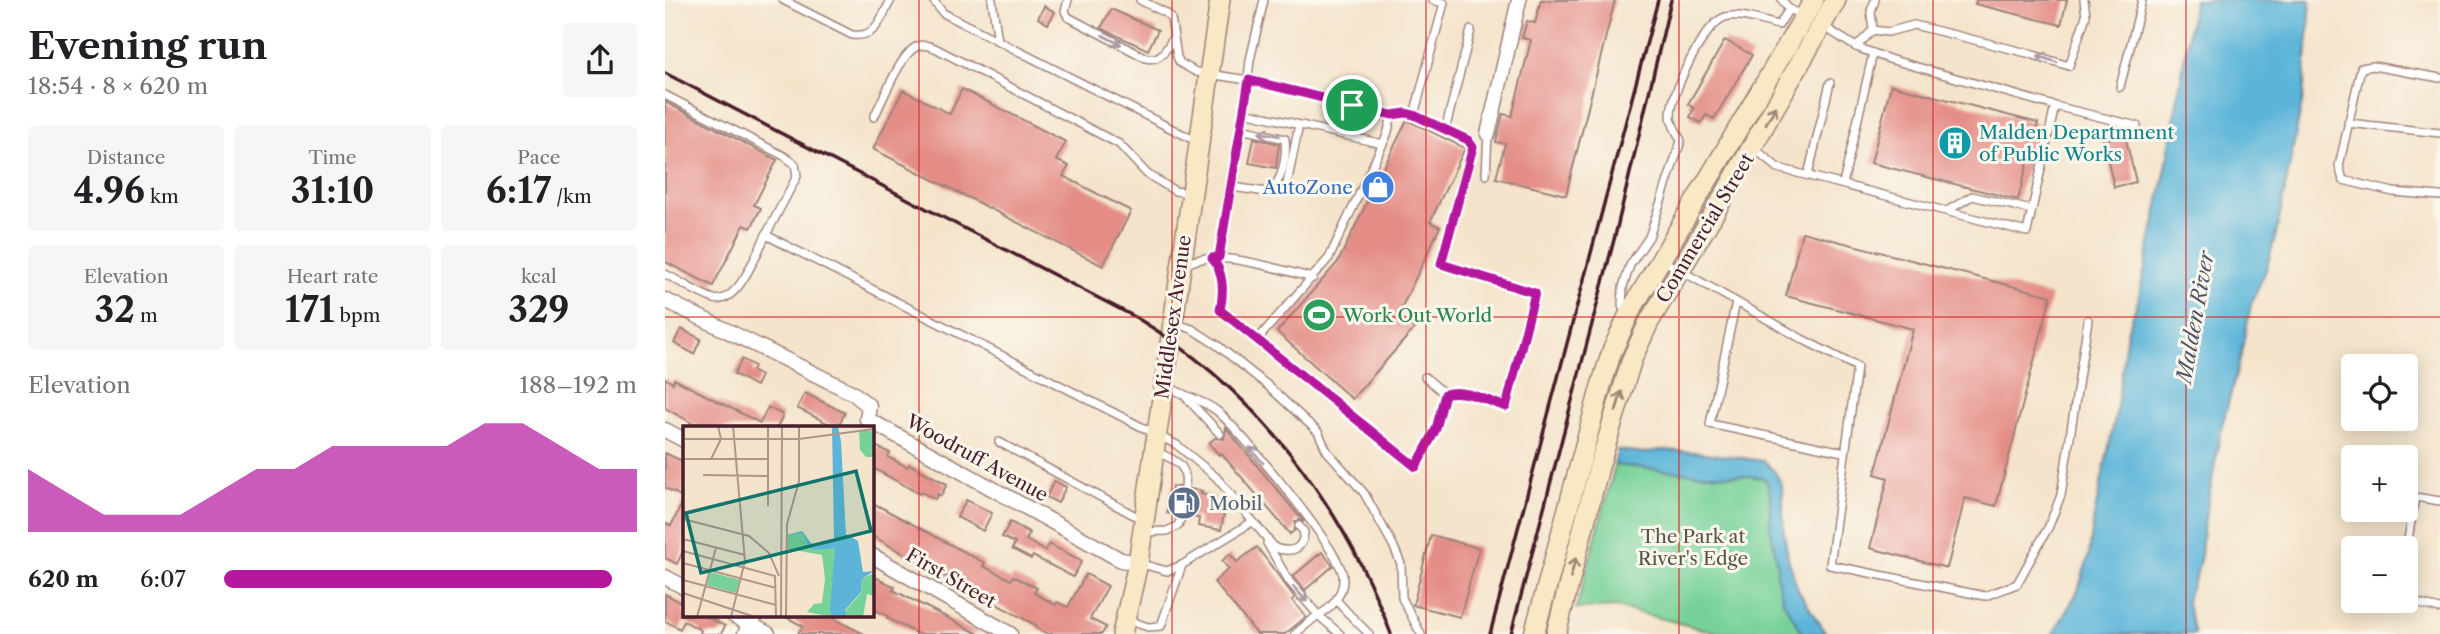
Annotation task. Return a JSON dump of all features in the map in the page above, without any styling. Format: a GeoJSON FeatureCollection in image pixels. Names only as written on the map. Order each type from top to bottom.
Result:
{"type":"FeatureCollection","features":[{"type":"Feature","properties":{"kind":"main road","name":"Middlesex Avenue"},"geometry":{"type":"LineString","coordinates":[[1124,627],[1138,563],[1199,142],[1202,73],[1220,0]]}},
{"type":"Feature","properties":{"kind":"main road","name":"Commercial Street"},"geometry":{"type":"LineString","coordinates":[[1556,634],[1599,467],[1632,359],[1649,322],[1836,0]]}},
{"type":"Feature","properties":{"kind":"main road","name":"Commercial Street"},"geometry":{"type":"LineString","coordinates":[[1534,634],[1581,455],[1612,351],[1627,317],[1802,9]]}},
{"type":"Feature","properties":{"kind":"street"},"geometry":{"type":"LineString","coordinates":[[1488,134],[1519,0]]}},
{"type":"Feature","properties":{"kind":"street","name":"Woodruff Avenue"},"geometry":{"type":"LineString","coordinates":[[665,300],[853,393],[869,406],[865,424]]}},
{"type":"Feature","properties":{"kind":"street","name":"Woodruff Avenue"},"geometry":{"type":"LineString","coordinates":[[873,428],[1121,560],[1138,563]]}},
{"type":"Feature","properties":{"kind":"street"},"geometry":{"type":"LineString","coordinates":[[665,430],[683,439]]}},
{"type":"Feature","properties":{"kind":"street","name":"First Street"},"geometry":{"type":"LineString","coordinates":[[873,556],[1010,634]]}},
{"type":"Feature","properties":{"kind":"street"},"geometry":{"type":"LineString","coordinates":[[665,577],[683,586]]}},
{"type":"Feature","properties":{"kind":"street"},"geometry":{"type":"LineString","coordinates":[[735,616],[768,634]]}},
{"type":"Feature","properties":{"kind":"lane"},"geometry":{"type":"LineString","coordinates":[[783,0],[852,35],[863,36],[873,32],[891,0]]}},
{"type":"Feature","properties":{"kind":"lane"},"geometry":{"type":"LineString","coordinates":[[933,0],[943,13],[1199,142]]}},
{"type":"Feature","properties":{"kind":"lane"},"geometry":{"type":"LineString","coordinates":[[992,0],[998,41]]}},
{"type":"Feature","properties":{"kind":"lane"},"geometry":{"type":"LineString","coordinates":[[1068,0],[1065,11],[1068,17],[1146,58],[1156,59],[1173,38]]}},
{"type":"Feature","properties":{"kind":"lane"},"geometry":{"type":"LineString","coordinates":[[1140,0],[1171,18],[1180,63],[1202,73],[1249,80],[1392,115],[1414,115],[1468,140],[1473,147],[1441,264],[1535,293],[1506,407],[1467,394],[1452,391],[1445,394]]}},
{"type":"Feature","properties":{"kind":"lane"},"geometry":{"type":"LineString","coordinates":[[1264,0],[1250,60],[1232,187],[1215,258],[1224,293],[1220,310],[1416,467],[1436,429],[1445,394]]}},
{"type":"Feature","properties":{"kind":"lane"},"geometry":{"type":"LineString","coordinates":[[1414,115],[1444,3],[1432,0]]}},
{"type":"Feature","properties":{"kind":"lane"},"geometry":{"type":"LineString","coordinates":[[1782,0],[1802,9],[1822,26],[1856,47],[2055,106],[2137,126]]}},
{"type":"Feature","properties":{"kind":"lane"},"geometry":{"type":"LineString","coordinates":[[1873,30],[1871,11],[1875,0]]}},
{"type":"Feature","properties":{"kind":"lane"},"geometry":{"type":"LineString","coordinates":[[1873,30],[1888,32],[1914,25],[2069,66],[2086,16],[2084,0]]}},
{"type":"Feature","properties":{"kind":"lane"},"geometry":{"type":"LineString","coordinates":[[2120,87],[2142,0]]}},
{"type":"Feature","properties":{"kind":"lane"},"geometry":{"type":"LineString","coordinates":[[1627,317],[1622,306],[1623,287],[1630,265],[1649,237],[1681,141],[1673,124],[1673,102],[1695,52],[1715,23],[1723,17],[1733,15],[1779,25],[1802,9]]}},
{"type":"Feature","properties":{"kind":"lane"},"geometry":{"type":"LineString","coordinates":[[1445,130],[1471,30]]}},
{"type":"Feature","properties":{"kind":"lane"},"geometry":{"type":"LineString","coordinates":[[1856,47],[1873,30]]}},
{"type":"Feature","properties":{"kind":"lane"},"geometry":{"type":"LineString","coordinates":[[874,117],[905,56],[917,46],[925,45],[1119,144],[1147,174],[1175,191],[1191,193]]}},
{"type":"Feature","properties":{"kind":"lane"},"geometry":{"type":"LineString","coordinates":[[1843,184],[1873,53]]}},
{"type":"Feature","properties":{"kind":"lane"},"geometry":{"type":"LineString","coordinates":[[2440,78],[2373,66],[2361,68],[2339,166],[2343,180],[2393,192],[2440,196]]}},
{"type":"Feature","properties":{"kind":"lane"},"geometry":{"type":"LineString","coordinates":[[1808,175],[1830,83]]}},
{"type":"Feature","properties":{"kind":"lane"},"geometry":{"type":"LineString","coordinates":[[665,95],[784,156],[795,164],[797,176],[732,295],[724,300],[714,299],[665,274]]}},
{"type":"Feature","properties":{"kind":"lane"},"geometry":{"type":"LineString","coordinates":[[1753,147],[1778,167],[2027,232],[2055,106]]}},
{"type":"Feature","properties":{"kind":"lane"},"geometry":{"type":"LineString","coordinates":[[1244,112],[1383,144]]}},
{"type":"Feature","properties":{"kind":"lane"},"geometry":{"type":"LineString","coordinates":[[1257,340],[1313,278],[1335,246],[1383,144],[1392,115]]}},
{"type":"Feature","properties":{"kind":"lane"},"geometry":{"type":"LineString","coordinates":[[2349,123],[2440,134]]}},
{"type":"Feature","properties":{"kind":"lane"},"geometry":{"type":"LineString","coordinates":[[1232,187],[1267,192],[1285,188],[1299,124]]}},
{"type":"Feature","properties":{"kind":"lane"},"geometry":{"type":"LineString","coordinates":[[1241,129],[1285,139],[1280,180],[1267,192]]}},
{"type":"Feature","properties":{"kind":"lane"},"geometry":{"type":"LineString","coordinates":[[1486,176],[1488,134]]}},
{"type":"Feature","properties":{"kind":"lane"},"geometry":{"type":"LineString","coordinates":[[1947,211],[1972,196],[2032,210]]}},
{"type":"Feature","properties":{"kind":"lane"},"geometry":{"type":"LineString","coordinates":[[766,235],[1154,442],[1185,468],[1185,488]]}},
{"type":"Feature","properties":{"kind":"lane"},"geometry":{"type":"LineString","coordinates":[[1180,276],[1190,261],[1227,257],[1313,278]]}},
{"type":"Feature","properties":{"kind":"lane"},"geometry":{"type":"LineString","coordinates":[[1661,260],[1857,366],[1843,452],[1830,565],[1985,596],[2017,584],[2049,526],[2061,495],[2088,320]]}},
{"type":"Feature","properties":{"kind":"lane"},"geometry":{"type":"LineString","coordinates":[[1736,302],[1710,424],[1843,452]]}},
{"type":"Feature","properties":{"kind":"lane"},"geometry":{"type":"LineString","coordinates":[[1173,323],[1192,329],[1217,345],[1267,385],[1318,432],[1327,451],[1364,493],[1393,545],[1401,564],[1402,598],[1421,634]]}},
{"type":"Feature","properties":{"kind":"lane"},"geometry":{"type":"LineString","coordinates":[[1425,377],[1445,394]]}},
{"type":"Feature","properties":{"kind":"lane"},"geometry":{"type":"LineString","coordinates":[[1164,385],[1219,412],[1303,510],[1340,563],[1343,577],[1336,600],[1329,611],[1318,615],[1295,634]]}},
{"type":"Feature","properties":{"kind":"lane"},"geometry":{"type":"LineString","coordinates":[[1183,394],[1220,434]]}},
{"type":"Feature","properties":{"kind":"lane"},"geometry":{"type":"LineString","coordinates":[[999,442],[1143,526],[1167,531],[1178,526],[1182,516]]}},
{"type":"Feature","properties":{"kind":"lane"},"geometry":{"type":"LineString","coordinates":[[1154,442],[1177,445],[1216,477],[1263,537],[1289,581],[1318,615],[1340,634]]}},
{"type":"Feature","properties":{"kind":"lane"},"geometry":{"type":"LineString","coordinates":[[2409,536],[2416,496],[2440,501]]}},
{"type":"Feature","properties":{"kind":"lane"},"geometry":{"type":"LineString","coordinates":[[1138,563],[1167,571],[1182,565],[1252,522]]}},
{"type":"Feature","properties":{"kind":"lane"},"geometry":{"type":"LineString","coordinates":[[1263,537],[1275,548],[1295,550],[1304,539],[1304,532],[1299,526]]}},
{"type":"Feature","properties":{"kind":"lane"},"geometry":{"type":"LineString","coordinates":[[1124,627],[1161,626],[1182,565]]}},
{"type":"Feature","properties":{"kind":"lane"},"geometry":{"type":"LineString","coordinates":[[1336,600],[1369,634]]}},
{"type":"Feature","properties":{"kind":"lane"},"geometry":{"type":"LineString","coordinates":[[2418,604],[2440,609]]}},
{"type":"Feature","properties":{"kind":"lane"},"geometry":{"type":"LineString","coordinates":[[1149,627],[1161,634]]}},
{"type":"Feature","properties":{"kind":"green space","name":"The Park at River's Edge"},"geometry":{"type":"Polygon","coordinates":[[[1616,462],[1771,478],[1773,530],[1809,634],[1722,634],[1616,607],[1576,609],[1616,462]]]}},
{"type":"Feature","properties":{"kind":"water","name":"Malden River"},"geometry":{"type":"Polygon","coordinates":[[[2194,0],[2311,0],[2303,97],[2277,230],[2266,270],[2251,304],[2241,356],[2222,426],[2203,529],[2201,555],[2186,600],[2195,634],[2053,634],[2078,591],[2089,554],[2094,516],[2116,413],[2127,332],[2138,301],[2166,168],[2194,0]]]}},
{"type":"Feature","properties":{"kind":"water"},"geometry":{"type":"Polygon","coordinates":[[[1618,450],[1645,453],[1660,450],[1696,452],[1764,461],[1775,472],[1782,485],[1784,533],[1798,590],[1826,634],[1803,634],[1783,601],[1770,526],[1770,495],[1767,482],[1763,478],[1614,465],[1618,450]]]}},
{"type":"Feature","properties":{"kind":"building"},"geometry":{"type":"Polygon","coordinates":[[[1541,0],[1615,0],[1566,195],[1496,178],[1505,144],[1496,142],[1503,114],[1512,116],[1531,40],[1522,38],[1527,21],[1535,23],[1541,0]]]}},
{"type":"Feature","properties":{"kind":"building"},"geometry":{"type":"Polygon","coordinates":[[[1976,0],[2067,0],[2061,25],[1975,4],[1976,0]]]}},
{"type":"Feature","properties":{"kind":"building"},"geometry":{"type":"Polygon","coordinates":[[[1044,6],[1055,12],[1048,24],[1038,18],[1044,6]]]}},
{"type":"Feature","properties":{"kind":"building"},"geometry":{"type":"Polygon","coordinates":[[[1111,9],[1158,30],[1148,50],[1101,28],[1111,9]]]}},
{"type":"Feature","properties":{"kind":"building"},"geometry":{"type":"Polygon","coordinates":[[[1725,40],[1752,55],[1714,119],[1706,115],[1701,123],[1690,117],[1694,108],[1688,104],[1725,40]]]}},
{"type":"Feature","properties":{"kind":"building","name":"Malden Departmnent of Public Works"},"geometry":{"type":"Polygon","coordinates":[[[1891,85],[2038,123],[2018,200],[1871,163],[1891,85]]]}},
{"type":"Feature","properties":{"kind":"building"},"geometry":{"type":"Polygon","coordinates":[[[962,89],[1066,142],[1056,160],[1069,166],[1063,176],[1131,211],[1103,266],[873,149],[903,90],[950,114],[962,89]]]}},
{"type":"Feature","properties":{"kind":"building"},"geometry":{"type":"Polygon","coordinates":[[[665,102],[777,160],[754,205],[761,208],[751,228],[744,225],[713,286],[665,262],[665,102]]]}},
{"type":"Feature","properties":{"kind":"building"},"geometry":{"type":"Polygon","coordinates":[[[1407,120],[1465,148],[1430,222],[1440,227],[1398,315],[1414,329],[1352,399],[1277,332],[1338,262],[1407,120]]]}},
{"type":"Feature","properties":{"kind":"building"},"geometry":{"type":"Polygon","coordinates":[[[2125,135],[2136,182],[2114,187],[2103,140],[2125,135]]]}},
{"type":"Feature","properties":{"kind":"building"},"geometry":{"type":"Polygon","coordinates":[[[1254,138],[1279,144],[1276,168],[1249,163],[1254,138]]]}},
{"type":"Feature","properties":{"kind":"building"},"geometry":{"type":"Polygon","coordinates":[[[1802,232],[2051,296],[1996,506],[1965,498],[1947,568],[1870,548],[1888,478],[1875,474],[1913,329],[1786,296],[1802,232]]]}},
{"type":"Feature","properties":{"kind":"building"},"geometry":{"type":"Polygon","coordinates":[[[681,329],[701,339],[694,354],[674,343],[681,329]]]}},
{"type":"Feature","properties":{"kind":"building"},"geometry":{"type":"Polygon","coordinates":[[[742,359],[754,366],[752,371],[761,376],[756,386],[734,374],[742,359]]]}},
{"type":"Feature","properties":{"kind":"building"},"geometry":{"type":"Polygon","coordinates":[[[665,378],[673,383],[674,379],[760,423],[768,407],[783,415],[778,426],[697,426],[665,408],[665,378]]]}},
{"type":"Feature","properties":{"kind":"building"},"geometry":{"type":"Polygon","coordinates":[[[805,393],[845,413],[838,426],[833,426],[797,408],[805,393]]]}},
{"type":"Feature","properties":{"kind":"building"},"geometry":{"type":"Polygon","coordinates":[[[1226,428],[1304,522],[1295,522],[1295,530],[1290,534],[1221,453],[1219,455],[1209,443],[1215,438],[1224,439],[1226,428]]]}},
{"type":"Feature","properties":{"kind":"building"},"geometry":{"type":"Polygon","coordinates":[[[873,445],[890,453],[888,457],[907,467],[909,464],[947,484],[941,496],[938,494],[935,499],[921,492],[920,494],[873,468],[873,445]]]}},
{"type":"Feature","properties":{"kind":"building"},"geometry":{"type":"Polygon","coordinates":[[[665,453],[683,462],[683,491],[681,496],[665,488],[665,453]]]}},
{"type":"Feature","properties":{"kind":"building"},"geometry":{"type":"Polygon","coordinates":[[[1054,481],[1066,487],[1058,503],[1046,497],[1054,481]]]}},
{"type":"Feature","properties":{"kind":"building"},"geometry":{"type":"Polygon","coordinates":[[[1172,486],[1179,487],[1184,494],[1191,489],[1215,497],[1213,506],[1225,508],[1221,530],[1198,526],[1199,518],[1188,517],[1183,509],[1176,514],[1167,513],[1172,486]]]}},
{"type":"Feature","properties":{"kind":"building"},"geometry":{"type":"Polygon","coordinates":[[[966,500],[992,513],[983,531],[957,517],[966,500]]]}},
{"type":"Feature","properties":{"kind":"building"},"geometry":{"type":"Polygon","coordinates":[[[683,501],[683,551],[677,564],[665,558],[665,523],[671,526],[683,501]]]}},
{"type":"Feature","properties":{"kind":"building"},"geometry":{"type":"Polygon","coordinates":[[[873,503],[985,563],[983,566],[1011,580],[1013,576],[1037,588],[1034,593],[1056,605],[1057,602],[1068,607],[1086,574],[1108,586],[1090,619],[1106,627],[1102,634],[1048,634],[873,536],[873,503]]]}},
{"type":"Feature","properties":{"kind":"building"},"geometry":{"type":"Polygon","coordinates":[[[1010,522],[1030,533],[1026,540],[1045,551],[1049,544],[1082,561],[1073,577],[1033,556],[1031,559],[1012,549],[1015,543],[1002,537],[1010,522]]]}},
{"type":"Feature","properties":{"kind":"building"},"geometry":{"type":"Polygon","coordinates":[[[1431,535],[1479,548],[1460,617],[1413,605],[1431,535]]]}},
{"type":"Feature","properties":{"kind":"building"},"geometry":{"type":"Polygon","coordinates":[[[1257,547],[1306,617],[1285,634],[1257,634],[1214,582],[1229,569],[1222,561],[1230,554],[1237,562],[1257,547]]]}},
{"type":"Feature","properties":{"kind":"building"},"geometry":{"type":"Polygon","coordinates":[[[1322,552],[1333,566],[1305,590],[1293,576],[1322,552]]]}},
{"type":"Feature","properties":{"kind":"building"},"geometry":{"type":"Polygon","coordinates":[[[873,576],[895,587],[893,590],[979,634],[918,634],[887,618],[888,616],[873,609],[873,576]]]}},
{"type":"Feature","properties":{"kind":"building"},"geometry":{"type":"Polygon","coordinates":[[[665,594],[683,603],[683,616],[705,616],[725,626],[721,634],[700,634],[701,630],[684,621],[680,629],[665,621],[665,594]]]}},
{"type":"Feature","properties":{"kind":"building"},"geometry":{"type":"Polygon","coordinates":[[[784,616],[836,616],[834,619],[864,634],[798,634],[803,626],[784,616]]]}},
{"type":"Feature","properties":{"kind":"railway"},"geometry":{"type":"LineString","coordinates":[[1490,634],[1658,0]]}},
{"type":"Feature","properties":{"kind":"railway"},"geometry":{"type":"LineString","coordinates":[[1511,634],[1616,232],[1671,0]]}},
{"type":"Feature","properties":{"kind":"railway"},"geometry":{"type":"LineString","coordinates":[[665,73],[1137,318],[1180,347],[1220,379],[1257,415],[1291,454],[1348,540],[1391,634]]}},
{"type":"Feature","properties":{"kind":"place","name":"Malden Departmnent of Public Works"},"geometry":{"type":"Point","coordinates":[1955,143]}},
{"type":"Feature","properties":{"kind":"place","name":"AutoZone"},"geometry":{"type":"Point","coordinates":[1378,187]}},
{"type":"Feature","properties":{"kind":"place","name":"Work Out World"},"geometry":{"type":"Point","coordinates":[1319,315]}},
{"type":"Feature","properties":{"kind":"place","name":"Mobil"},"geometry":{"type":"Point","coordinates":[1184,503]}},
{"type":"Feature","properties":{"kind":"route"},"geometry":{"type":"LineString","coordinates":[[1249,80],[1352,105],[1392,115],[1414,115],[1468,140],[1473,147],[1441,264],[1535,293],[1506,407],[1467,394],[1452,391],[1445,394],[1436,429],[1416,467],[1220,310],[1224,293],[1217,265],[1212,258],[1219,257],[1249,80]]}}]}
